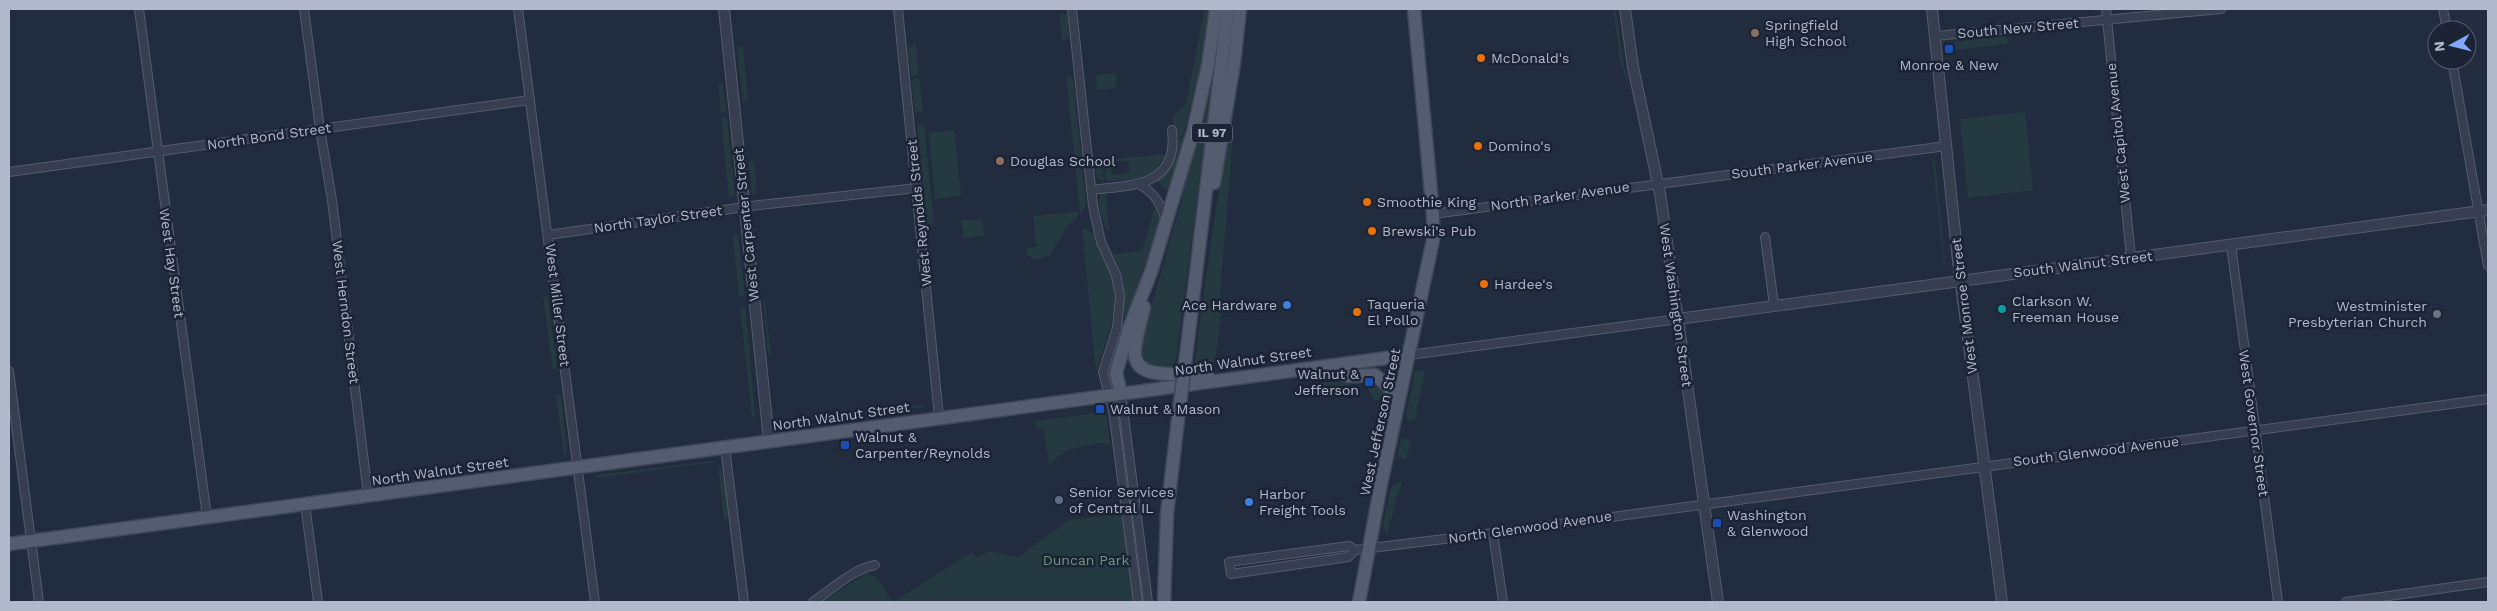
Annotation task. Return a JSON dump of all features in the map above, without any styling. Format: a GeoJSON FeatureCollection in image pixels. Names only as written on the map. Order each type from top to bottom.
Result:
{"type":"FeatureCollection","features":[{"type":"Feature","properties":{"kind":"main road"},"geometry":{"type":"LineString","coordinates":[[1216,9],[1201,99],[1151,272],[1135,349],[1139,364],[1150,373],[1192,374],[1216,380]]}},
{"type":"Feature","properties":{"kind":"main road","name":"IL 97"},"geometry":{"type":"LineString","coordinates":[[1164,602],[1167,514],[1228,9]]}},
{"type":"Feature","properties":{"kind":"main road"},"geometry":{"type":"LineString","coordinates":[[1198,257],[1222,136],[1240,9]]}},
{"type":"Feature","properties":{"kind":"main road","name":"West Jefferson Street"},"geometry":{"type":"LineString","coordinates":[[1359,602],[1432,246],[1433,214],[1414,9]]}},
{"type":"Feature","properties":{"kind":"main road"},"geometry":{"type":"LineString","coordinates":[[1116,394],[1116,373],[1130,326],[1151,272]]}},
{"type":"Feature","properties":{"kind":"main road","name":"North Walnut Street"},"geometry":{"type":"LineString","coordinates":[[9,544],[1409,354]]}},
{"type":"Feature","properties":{"kind":"main road"},"geometry":{"type":"LineString","coordinates":[[1317,367],[1349,376],[1375,375],[1389,387],[1397,411]]}},
{"type":"Feature","properties":{"kind":"street","name":"West Hay Street"},"geometry":{"type":"LineString","coordinates":[[139,9],[207,517]]}},
{"type":"Feature","properties":{"kind":"street","name":"West Herndon Street"},"geometry":{"type":"LineString","coordinates":[[304,9],[320,129],[332,200],[368,495]]}},
{"type":"Feature","properties":{"kind":"street","name":"West Miller Street"},"geometry":{"type":"LineString","coordinates":[[518,9],[596,602]]}},
{"type":"Feature","properties":{"kind":"street","name":"West Carpenter Street"},"geometry":{"type":"LineString","coordinates":[[724,9],[768,440]]}},
{"type":"Feature","properties":{"kind":"street","name":"West Reynolds Street"},"geometry":{"type":"LineString","coordinates":[[898,9],[939,417]]}},
{"type":"Feature","properties":{"kind":"street"},"geometry":{"type":"LineString","coordinates":[[1072,9],[1091,190],[1101,242],[1116,275],[1120,296],[1117,328],[1103,372],[1116,394],[1148,602]]}},
{"type":"Feature","properties":{"kind":"street","name":"West Washington Street"},"geometry":{"type":"LineString","coordinates":[[1625,9],[1633,67],[1658,184],[1718,602]]}},
{"type":"Feature","properties":{"kind":"street","name":"West Monroe Street"},"geometry":{"type":"LineString","coordinates":[[1932,9],[1960,279],[2002,602]]}},
{"type":"Feature","properties":{"kind":"street","name":"West Capitol Avenue"},"geometry":{"type":"LineString","coordinates":[[2106,9],[2131,258]]}},
{"type":"Feature","properties":{"kind":"street","name":"South New Street"},"geometry":{"type":"LineString","coordinates":[[1934,36],[2221,9]]}},
{"type":"Feature","properties":{"kind":"street"},"geometry":{"type":"LineString","coordinates":[[2454,70],[2483,211],[2488,266]]}},
{"type":"Feature","properties":{"kind":"street","name":"North Bond Street"},"geometry":{"type":"LineString","coordinates":[[9,172],[530,100]]}},
{"type":"Feature","properties":{"kind":"street"},"geometry":{"type":"LineString","coordinates":[[1091,190],[1139,184],[1158,176],[1169,161],[1172,147],[1172,130]]}},
{"type":"Feature","properties":{"kind":"street","name":"South Parker Avenue"},"geometry":{"type":"LineString","coordinates":[[1658,184],[1946,146]]}},
{"type":"Feature","properties":{"kind":"street"},"geometry":{"type":"LineString","coordinates":[[1139,184],[1150,191],[1159,201],[1166,220]]}},
{"type":"Feature","properties":{"kind":"street","name":"North Parker Avenue"},"geometry":{"type":"LineString","coordinates":[[1433,214],[1658,184]]}},
{"type":"Feature","properties":{"kind":"street","name":"North Taylor Street"},"geometry":{"type":"LineString","coordinates":[[548,235],[744,207],[916,188]]}},
{"type":"Feature","properties":{"kind":"street","name":"South Walnut Street"},"geometry":{"type":"LineString","coordinates":[[1678,319],[1960,279],[2483,211]]}},
{"type":"Feature","properties":{"kind":"street"},"geometry":{"type":"LineString","coordinates":[[1764,237],[1774,305]]}},
{"type":"Feature","properties":{"kind":"street","name":"West Governor Street"},"geometry":{"type":"LineString","coordinates":[[2231,245],[2278,602]]}},
{"type":"Feature","properties":{"kind":"street","name":"North Walnut Street"},"geometry":{"type":"LineString","coordinates":[[1409,354],[1678,319]]}},
{"type":"Feature","properties":{"kind":"street"},"geometry":{"type":"LineString","coordinates":[[9,371],[39,602]]}},
{"type":"Feature","properties":{"kind":"street"},"geometry":{"type":"LineString","coordinates":[[1116,394],[1138,602]]}},
{"type":"Feature","properties":{"kind":"street","name":"South Glenwood Avenue"},"geometry":{"type":"LineString","coordinates":[[1704,504],[2488,399]]}},
{"type":"Feature","properties":{"kind":"street"},"geometry":{"type":"LineString","coordinates":[[725,447],[744,602]]}},
{"type":"Feature","properties":{"kind":"street"},"geometry":{"type":"LineString","coordinates":[[306,504],[318,602]]}},
{"type":"Feature","properties":{"kind":"street","name":"North Glenwood Avenue"},"geometry":{"type":"LineString","coordinates":[[1355,550],[1349,546],[1229,562],[1231,574],[1348,557],[1355,550],[1704,504]]}},
{"type":"Feature","properties":{"kind":"street"},"geometry":{"type":"LineString","coordinates":[[1493,533],[1503,602]]}},
{"type":"Feature","properties":{"kind":"street"},"geometry":{"type":"LineString","coordinates":[[813,602],[854,575],[875,565]]}},
{"type":"Feature","properties":{"kind":"street"},"geometry":{"type":"LineString","coordinates":[[2346,602],[2488,582]]}},
{"type":"Feature","properties":{"kind":"green space"},"geometry":{"type":"Polygon","coordinates":[[[1204,9],[1210,9],[1199,72],[1183,135],[1176,139],[1173,116],[1186,105],[1204,9]]]}},
{"type":"Feature","properties":{"kind":"green space"},"geometry":{"type":"Polygon","coordinates":[[[1243,9],[1246,9],[1230,138],[1233,138],[1219,305],[1222,305],[1215,362],[1195,364],[1238,54],[1243,9]]]}},
{"type":"Feature","properties":{"kind":"green space"},"geometry":{"type":"Polygon","coordinates":[[[1613,9],[1616,11],[1623,60],[1632,97],[1620,60],[1613,9]]]}},
{"type":"Feature","properties":{"kind":"green space"},"geometry":{"type":"Polygon","coordinates":[[[1059,14],[1067,14],[1069,38],[1062,41],[1059,14]]]}},
{"type":"Feature","properties":{"kind":"green space"},"geometry":{"type":"Polygon","coordinates":[[[1220,25],[1175,366],[1158,368],[1147,363],[1144,358],[1142,352],[1143,335],[1183,196],[1181,195],[1196,142],[1220,25]]]}},
{"type":"Feature","properties":{"kind":"green space"},"geometry":{"type":"Polygon","coordinates":[[[2007,36],[2008,44],[1953,50],[1953,42],[2007,36]]]}},
{"type":"Feature","properties":{"kind":"green space"},"geometry":{"type":"Polygon","coordinates":[[[743,45],[748,101],[743,101],[737,48],[743,45]]]}},
{"type":"Feature","properties":{"kind":"green space"},"geometry":{"type":"Polygon","coordinates":[[[916,45],[919,75],[911,75],[908,46],[916,45]]]}},
{"type":"Feature","properties":{"kind":"green space"},"geometry":{"type":"Polygon","coordinates":[[[1115,73],[1117,88],[1097,90],[1096,75],[1115,73]]]}},
{"type":"Feature","properties":{"kind":"green space"},"geometry":{"type":"Polygon","coordinates":[[[1066,75],[1073,78],[1086,205],[1080,214],[1066,75]]]}},
{"type":"Feature","properties":{"kind":"green space"},"geometry":{"type":"Polygon","coordinates":[[[919,78],[923,112],[915,112],[911,79],[919,78]]]}},
{"type":"Feature","properties":{"kind":"green space"},"geometry":{"type":"Polygon","coordinates":[[[718,83],[723,84],[726,111],[721,113],[718,83]]]}},
{"type":"Feature","properties":{"kind":"green space"},"geometry":{"type":"Polygon","coordinates":[[[2025,112],[2033,190],[1968,198],[1960,119],[2025,112]]]}},
{"type":"Feature","properties":{"kind":"green space"},"geometry":{"type":"Polygon","coordinates":[[[721,117],[727,118],[735,196],[729,197],[721,117]]]}},
{"type":"Feature","properties":{"kind":"green space"},"geometry":{"type":"Polygon","coordinates":[[[924,123],[934,223],[926,224],[917,126],[924,123]]]}},
{"type":"Feature","properties":{"kind":"green space"},"geometry":{"type":"Polygon","coordinates":[[[954,130],[961,196],[935,199],[929,133],[954,130]]]}},
{"type":"Feature","properties":{"kind":"green space"},"geometry":{"type":"Polygon","coordinates":[[[1185,136],[1168,190],[1156,181],[1170,163],[1176,141],[1185,136]]]}},
{"type":"Feature","properties":{"kind":"green space"},"geometry":{"type":"Polygon","coordinates":[[[1166,154],[1155,170],[1148,174],[1133,179],[1106,181],[1105,168],[1111,168],[1112,175],[1130,173],[1128,161],[1110,162],[1110,166],[1105,167],[1104,160],[1166,154]]]}},
{"type":"Feature","properties":{"kind":"green space"},"geometry":{"type":"Polygon","coordinates":[[[1932,157],[1935,160],[1945,265],[1944,265],[1932,157]]]}},
{"type":"Feature","properties":{"kind":"green space"},"geometry":{"type":"Polygon","coordinates":[[[1102,160],[1104,183],[1097,177],[1094,161],[1102,160]]]}},
{"type":"Feature","properties":{"kind":"green space"},"geometry":{"type":"Polygon","coordinates":[[[754,161],[757,193],[752,193],[749,162],[754,161]]]}},
{"type":"Feature","properties":{"kind":"green space"},"geometry":{"type":"Polygon","coordinates":[[[1106,192],[1109,231],[1103,219],[1099,203],[1101,194],[1106,192]]]}},
{"type":"Feature","properties":{"kind":"green space"},"geometry":{"type":"Polygon","coordinates":[[[1157,208],[1159,221],[1128,317],[1124,316],[1123,289],[1111,246],[1114,254],[1142,251],[1154,209],[1157,208]]]}},
{"type":"Feature","properties":{"kind":"green space"},"geometry":{"type":"Polygon","coordinates":[[[1078,212],[1078,216],[1066,228],[1050,255],[1036,260],[1027,255],[1026,249],[1036,247],[1033,216],[1078,212]]]}},
{"type":"Feature","properties":{"kind":"green space"},"geometry":{"type":"Polygon","coordinates":[[[982,219],[984,236],[963,238],[961,220],[982,219]]]}},
{"type":"Feature","properties":{"kind":"green space"},"geometry":{"type":"Polygon","coordinates":[[[1082,228],[1094,233],[1104,254],[1114,288],[1113,316],[1096,372],[1082,228]]]}},
{"type":"Feature","properties":{"kind":"green space"},"geometry":{"type":"Polygon","coordinates":[[[733,235],[738,235],[745,295],[739,297],[733,235]]]}},
{"type":"Feature","properties":{"kind":"green space"},"geometry":{"type":"Polygon","coordinates":[[[543,296],[548,298],[557,367],[553,371],[543,296]]]}},
{"type":"Feature","properties":{"kind":"green space"},"geometry":{"type":"Polygon","coordinates":[[[763,300],[765,300],[771,355],[768,355],[763,300]]]}},
{"type":"Feature","properties":{"kind":"green space"},"geometry":{"type":"Polygon","coordinates":[[[740,307],[746,309],[755,418],[752,418],[740,307]]]}},
{"type":"Feature","properties":{"kind":"green space"},"geometry":{"type":"Polygon","coordinates":[[[1425,370],[1415,420],[1408,421],[1406,416],[1415,371],[1425,370]]]}},
{"type":"Feature","properties":{"kind":"green space"},"geometry":{"type":"Polygon","coordinates":[[[1363,380],[1378,385],[1382,391],[1383,398],[1373,399],[1365,383],[1321,389],[1318,383],[1363,380]]]}},
{"type":"Feature","properties":{"kind":"green space"},"geometry":{"type":"Polygon","coordinates":[[[556,394],[561,395],[567,454],[564,455],[556,394]]]}},
{"type":"Feature","properties":{"kind":"green space"},"geometry":{"type":"Polygon","coordinates":[[[923,405],[923,407],[791,419],[923,405]]]}},
{"type":"Feature","properties":{"kind":"green space"},"geometry":{"type":"Polygon","coordinates":[[[1103,412],[1107,418],[1110,445],[1105,445],[1103,442],[1068,450],[1049,464],[1044,428],[1036,429],[1035,421],[1103,412]]]}},
{"type":"Feature","properties":{"kind":"green space"},"geometry":{"type":"Polygon","coordinates":[[[1401,439],[1411,440],[1406,459],[1397,457],[1401,439]]]}},
{"type":"Feature","properties":{"kind":"green space"},"geometry":{"type":"Polygon","coordinates":[[[716,462],[597,478],[597,475],[716,462]]]}},
{"type":"Feature","properties":{"kind":"green space"},"geometry":{"type":"Polygon","coordinates":[[[718,464],[723,474],[729,516],[725,521],[723,514],[718,464]]]}},
{"type":"Feature","properties":{"kind":"green space"},"geometry":{"type":"Polygon","coordinates":[[[1402,481],[1387,534],[1383,525],[1391,487],[1402,481]]]}},
{"type":"Feature","properties":{"kind":"green space","name":"Duncan Park"},"geometry":{"type":"Polygon","coordinates":[[[1122,514],[1134,602],[893,602],[972,552],[977,558],[989,551],[1018,557],[1069,520],[1122,514]]]}},
{"type":"Feature","properties":{"kind":"green space"},"geometry":{"type":"Polygon","coordinates":[[[867,573],[877,578],[893,602],[822,602],[867,573]]]}},
{"type":"Feature","properties":{"kind":"place","name":"Springfield High School"},"geometry":{"type":"Point","coordinates":[1755,33]}},
{"type":"Feature","properties":{"kind":"place","name":"Monroe & New"},"geometry":{"type":"Point","coordinates":[1949,49]}},
{"type":"Feature","properties":{"kind":"place","name":"McDonald's"},"geometry":{"type":"Point","coordinates":[1481,58]}},
{"type":"Feature","properties":{"kind":"place","name":"Domino's"},"geometry":{"type":"Point","coordinates":[1478,146]}},
{"type":"Feature","properties":{"kind":"place","name":"Douglas School"},"geometry":{"type":"Point","coordinates":[1000,161]}},
{"type":"Feature","properties":{"kind":"place","name":"Smoothie King"},"geometry":{"type":"Point","coordinates":[1367,202]}},
{"type":"Feature","properties":{"kind":"place","name":"Brewski's Pub"},"geometry":{"type":"Point","coordinates":[1372,231]}},
{"type":"Feature","properties":{"kind":"place","name":"Hardee's"},"geometry":{"type":"Point","coordinates":[1484,284]}},
{"type":"Feature","properties":{"kind":"place","name":"Ace Hardware"},"geometry":{"type":"Point","coordinates":[1287,305]}},
{"type":"Feature","properties":{"kind":"place","name":"Clarkson W. Freeman House"},"geometry":{"type":"Point","coordinates":[2002,309]}},
{"type":"Feature","properties":{"kind":"place","name":"Taqueria El Pollo"},"geometry":{"type":"Point","coordinates":[1357,312]}},
{"type":"Feature","properties":{"kind":"place","name":"Westminister Presbyterian Church"},"geometry":{"type":"Point","coordinates":[2437,314]}},
{"type":"Feature","properties":{"kind":"place","name":"Walnut & Jefferson"},"geometry":{"type":"Point","coordinates":[1369,382]}},
{"type":"Feature","properties":{"kind":"place","name":"Walnut & Mason"},"geometry":{"type":"Point","coordinates":[1100,409]}},
{"type":"Feature","properties":{"kind":"place","name":"Walnut & Carpenter/Reynolds"},"geometry":{"type":"Point","coordinates":[845,445]}},
{"type":"Feature","properties":{"kind":"place","name":"Senior Services of Central IL"},"geometry":{"type":"Point","coordinates":[1059,500]}},
{"type":"Feature","properties":{"kind":"place","name":"Harbor Freight Tools"},"geometry":{"type":"Point","coordinates":[1249,502]}},
{"type":"Feature","properties":{"kind":"place","name":"Washington & Glenwood"},"geometry":{"type":"Point","coordinates":[1717,523]}}]}
